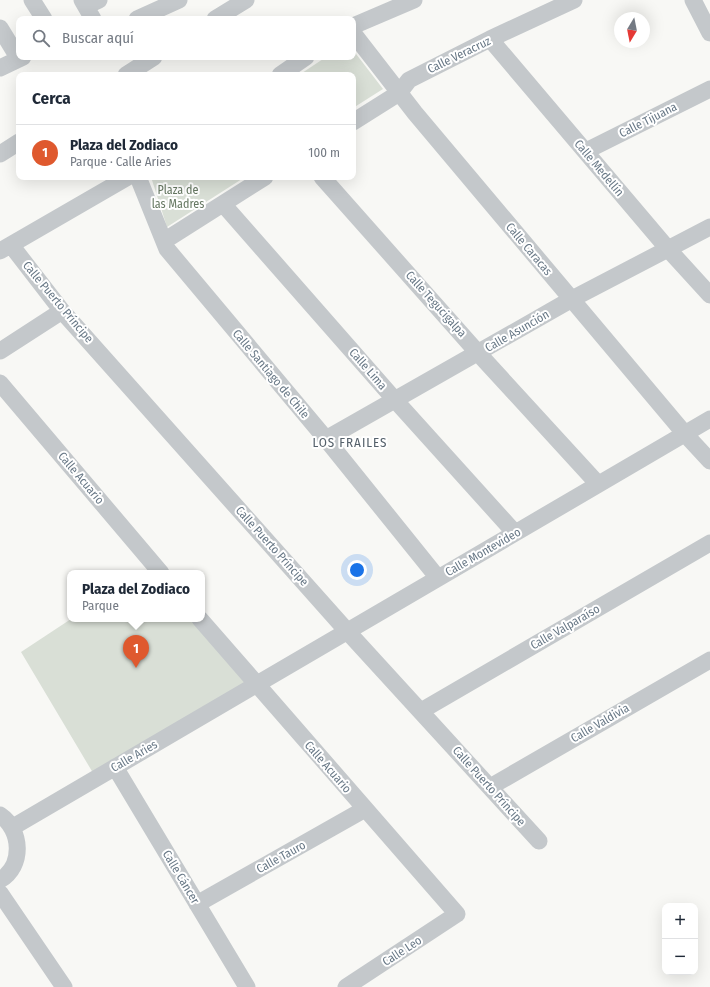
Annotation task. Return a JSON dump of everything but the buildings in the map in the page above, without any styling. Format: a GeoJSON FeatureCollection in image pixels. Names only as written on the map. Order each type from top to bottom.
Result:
{"type":"FeatureCollection","features":[{"type":"Feature","properties":{"kind":"street"},"geometry":{"type":"LineString","coordinates":[[32,0],[42,16]]}},
{"type":"Feature","properties":{"kind":"street"},"geometry":{"type":"LineString","coordinates":[[144,16],[179,0]]}},
{"type":"Feature","properties":{"kind":"street"},"geometry":{"type":"LineString","coordinates":[[356,25],[414,0]]}},
{"type":"Feature","properties":{"kind":"street","name":"Calle Veracruz"},"geometry":{"type":"LineString","coordinates":[[356,120],[400,93],[409,80],[490,39],[574,0]]}},
{"type":"Feature","properties":{"kind":"street"},"geometry":{"type":"LineString","coordinates":[[693,0],[710,33]]}},
{"type":"Feature","properties":{"kind":"street"},"geometry":{"type":"LineString","coordinates":[[220,16],[242,1]]}},
{"type":"Feature","properties":{"kind":"street"},"geometry":{"type":"LineString","coordinates":[[0,28],[16,51]]}},
{"type":"Feature","properties":{"kind":"street","name":"Calle Caracas"},"geometry":{"type":"LineString","coordinates":[[356,37],[400,93],[685,434],[710,461]]}},
{"type":"Feature","properties":{"kind":"street","name":"Calle Medellín"},"geometry":{"type":"LineString","coordinates":[[490,39],[668,249],[710,295]]}},
{"type":"Feature","properties":{"kind":"street"},"geometry":{"type":"LineString","coordinates":[[0,68],[17,60]]}},
{"type":"Feature","properties":{"kind":"street"},"geometry":{"type":"LineString","coordinates":[[131,72],[149,60]]}},
{"type":"Feature","properties":{"kind":"street"},"geometry":{"type":"LineString","coordinates":[[284,72],[302,60]]}},
{"type":"Feature","properties":{"kind":"street","name":"Calle Tijuana"},"geometry":{"type":"LineString","coordinates":[[586,152],[710,89]]}},
{"type":"Feature","properties":{"kind":"street"},"geometry":{"type":"LineString","coordinates":[[0,154],[16,144]]}},
{"type":"Feature","properties":{"kind":"street"},"geometry":{"type":"LineString","coordinates":[[5,248],[123,180]]}},
{"type":"Feature","properties":{"kind":"street","name":"Calle Santiago de Chile"},"geometry":{"type":"LineString","coordinates":[[139,180],[167,249],[326,439],[438,578]]}},
{"type":"Feature","properties":{"kind":"street"},"geometry":{"type":"LineString","coordinates":[[164,241],[260,180]]}},
{"type":"Feature","properties":{"kind":"street","name":"Calle Tegucigalpa"},"geometry":{"type":"LineString","coordinates":[[325,180],[478,353],[598,484]]}},
{"type":"Feature","properties":{"kind":"street","name":"Calle Lima"},"geometry":{"type":"LineString","coordinates":[[223,204],[395,400],[515,533]]}},
{"type":"Feature","properties":{"kind":"street","name":"Calle Asunción"},"geometry":{"type":"LineString","coordinates":[[326,439],[572,299],[710,227]]}},
{"type":"Feature","properties":{"kind":"street","name":"Calle Puerto Príncipe"},"geometry":{"type":"LineString","coordinates":[[5,248],[347,631],[539,841]]}},
{"type":"Feature","properties":{"kind":"street"},"geometry":{"type":"LineString","coordinates":[[0,351],[62,311]]}},
{"type":"Feature","properties":{"kind":"street","name":"Calle Acuario"},"geometry":{"type":"LineString","coordinates":[[0,383],[158,570]]}},
{"type":"Feature","properties":{"kind":"street","name":"Calle Montevideo"},"geometry":{"type":"LineString","coordinates":[[256,684],[710,419]]}},
{"type":"Feature","properties":{"kind":"street","name":"Calle Valparaíso"},"geometry":{"type":"LineString","coordinates":[[421,711],[710,543]]}},
{"type":"Feature","properties":{"kind":"street","name":"Calle Acuario"},"geometry":{"type":"LineString","coordinates":[[203,622],[457,914]]}},
{"type":"Feature","properties":{"kind":"street","name":"Calle Valdivia"},"geometry":{"type":"LineString","coordinates":[[490,787],[710,660]]}},
{"type":"Feature","properties":{"kind":"street","name":"Calle Aries"},"geometry":{"type":"LineString","coordinates":[[12,827],[256,684]]}},
{"type":"Feature","properties":{"kind":"street","name":"Calle Cáncer"},"geometry":{"type":"LineString","coordinates":[[115,767],[247,987]]}},
{"type":"Feature","properties":{"kind":"street","name":"Calle Tauro"},"geometry":{"type":"LineString","coordinates":[[197,904],[365,809]]}},
{"type":"Feature","properties":{"kind":"street"},"geometry":{"type":"LineString","coordinates":[[0,815],[5,818],[12,827],[17,838],[18,849],[16,860],[11,870],[0,880]]}},
{"type":"Feature","properties":{"kind":"street"},"geometry":{"type":"LineString","coordinates":[[0,893],[64,987]]}},
{"type":"Feature","properties":{"kind":"street","name":"Calle Leo"},"geometry":{"type":"LineString","coordinates":[[346,987],[457,914]]}},
{"type":"Feature","properties":{"kind":"green space"},"geometry":{"type":"Polygon","coordinates":[[[356,54],[383,89],[356,106],[356,72],[304,72],[322,60],[356,60],[356,54]]]}},
{"type":"Feature","properties":{"kind":"green space","name":"Plaza de las Madres"},"geometry":{"type":"Polygon","coordinates":[[[152,180],[240,180],[167,227],[152,180]]]}},
{"type":"Feature","properties":{"kind":"green space"},"geometry":{"type":"Polygon","coordinates":[[[67,622],[203,622],[256,684],[96,778],[21,652],[67,622]]]}},
{"type":"Feature","properties":{"kind":"place","name":"Plaza del Zodiaco"},"geometry":{"type":"Point","coordinates":[136,668]}},
{"type":"Feature","properties":{"kind":"district","name":"LOS FRAILES"},"geometry":{"type":"Point","coordinates":[350,442]}}]}
